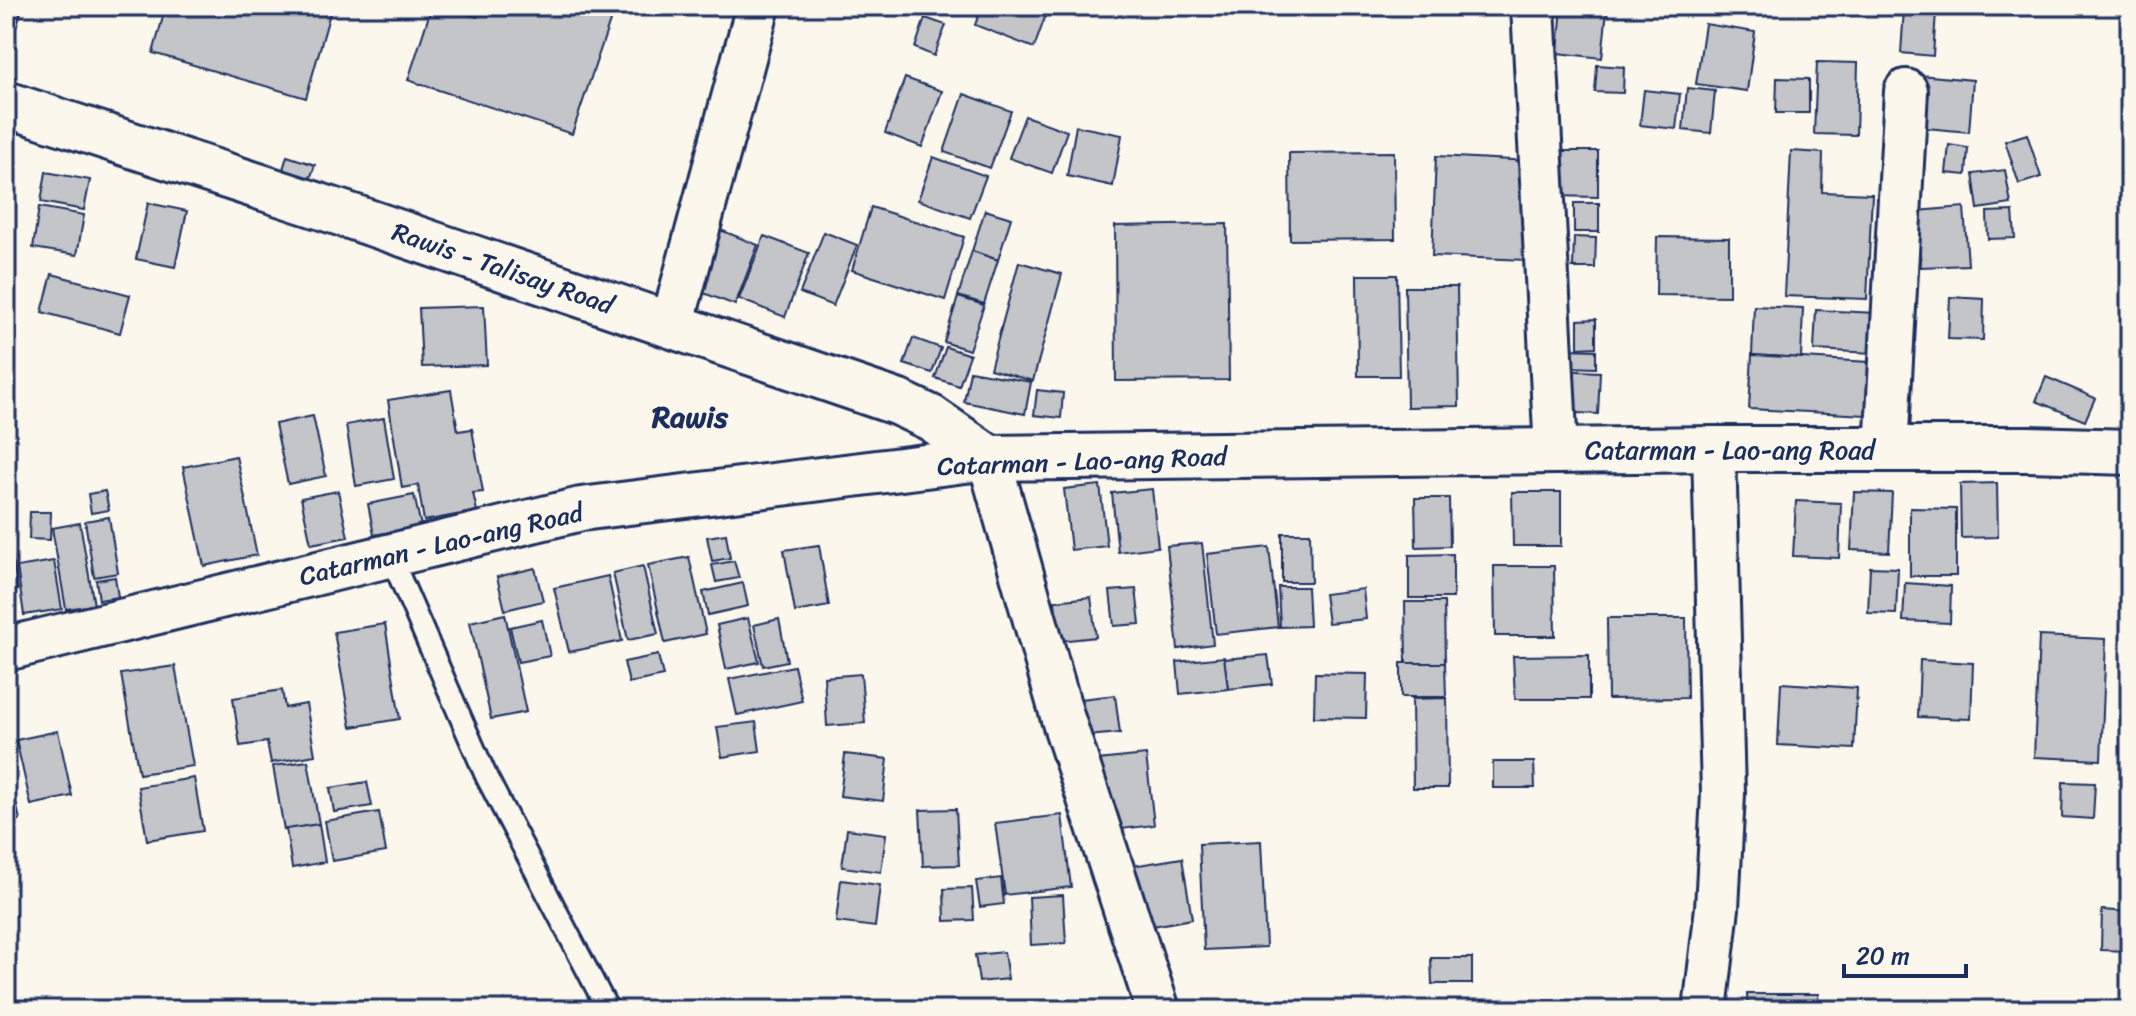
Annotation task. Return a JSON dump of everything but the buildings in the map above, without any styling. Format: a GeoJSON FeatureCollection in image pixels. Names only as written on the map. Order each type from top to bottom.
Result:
{"type":"FeatureCollection","features":[{"type":"Feature","properties":{"kind":"main road","name":"Rawis - Talisay Road"},"geometry":{"type":"LineString","coordinates":[[6,104],[353,217],[899,403],[931,418],[989,458]]}},
{"type":"Feature","properties":{"kind":"main road","name":"Catarman - Lao-ang Road"},"geometry":{"type":"LineString","coordinates":[[989,458],[1714,449],[2130,452]]}},
{"type":"Feature","properties":{"kind":"street"},"geometry":{"type":"LineString","coordinates":[[672,325],[758,6]]}},
{"type":"Feature","properties":{"kind":"street"},"geometry":{"type":"LineString","coordinates":[[1533,6],[1556,452]]}},
{"type":"Feature","properties":{"kind":"street"},"geometry":{"type":"LineString","coordinates":[[1886,450],[1906,91]]}},
{"type":"Feature","properties":{"kind":"street"},"geometry":{"type":"LineString","coordinates":[[1705,1010],[1717,908],[1723,794],[1714,449]]}},
{"type":"Feature","properties":{"kind":"street"},"geometry":{"type":"LineString","coordinates":[[989,458],[1063,719],[1158,1010]]}},
{"type":"Feature","properties":{"kind":"street","name":"Catarman - Lao-ang Road"},"geometry":{"type":"LineString","coordinates":[[6,649],[581,509],[989,458]]}},
{"type":"Feature","properties":{"kind":"lane"},"geometry":{"type":"LineString","coordinates":[[390,555],[487,778],[608,1010]]}},
{"type":"Feature","properties":{"kind":"district","name":"Rawis"},"geometry":{"type":"Point","coordinates":[690,417]}}]}
